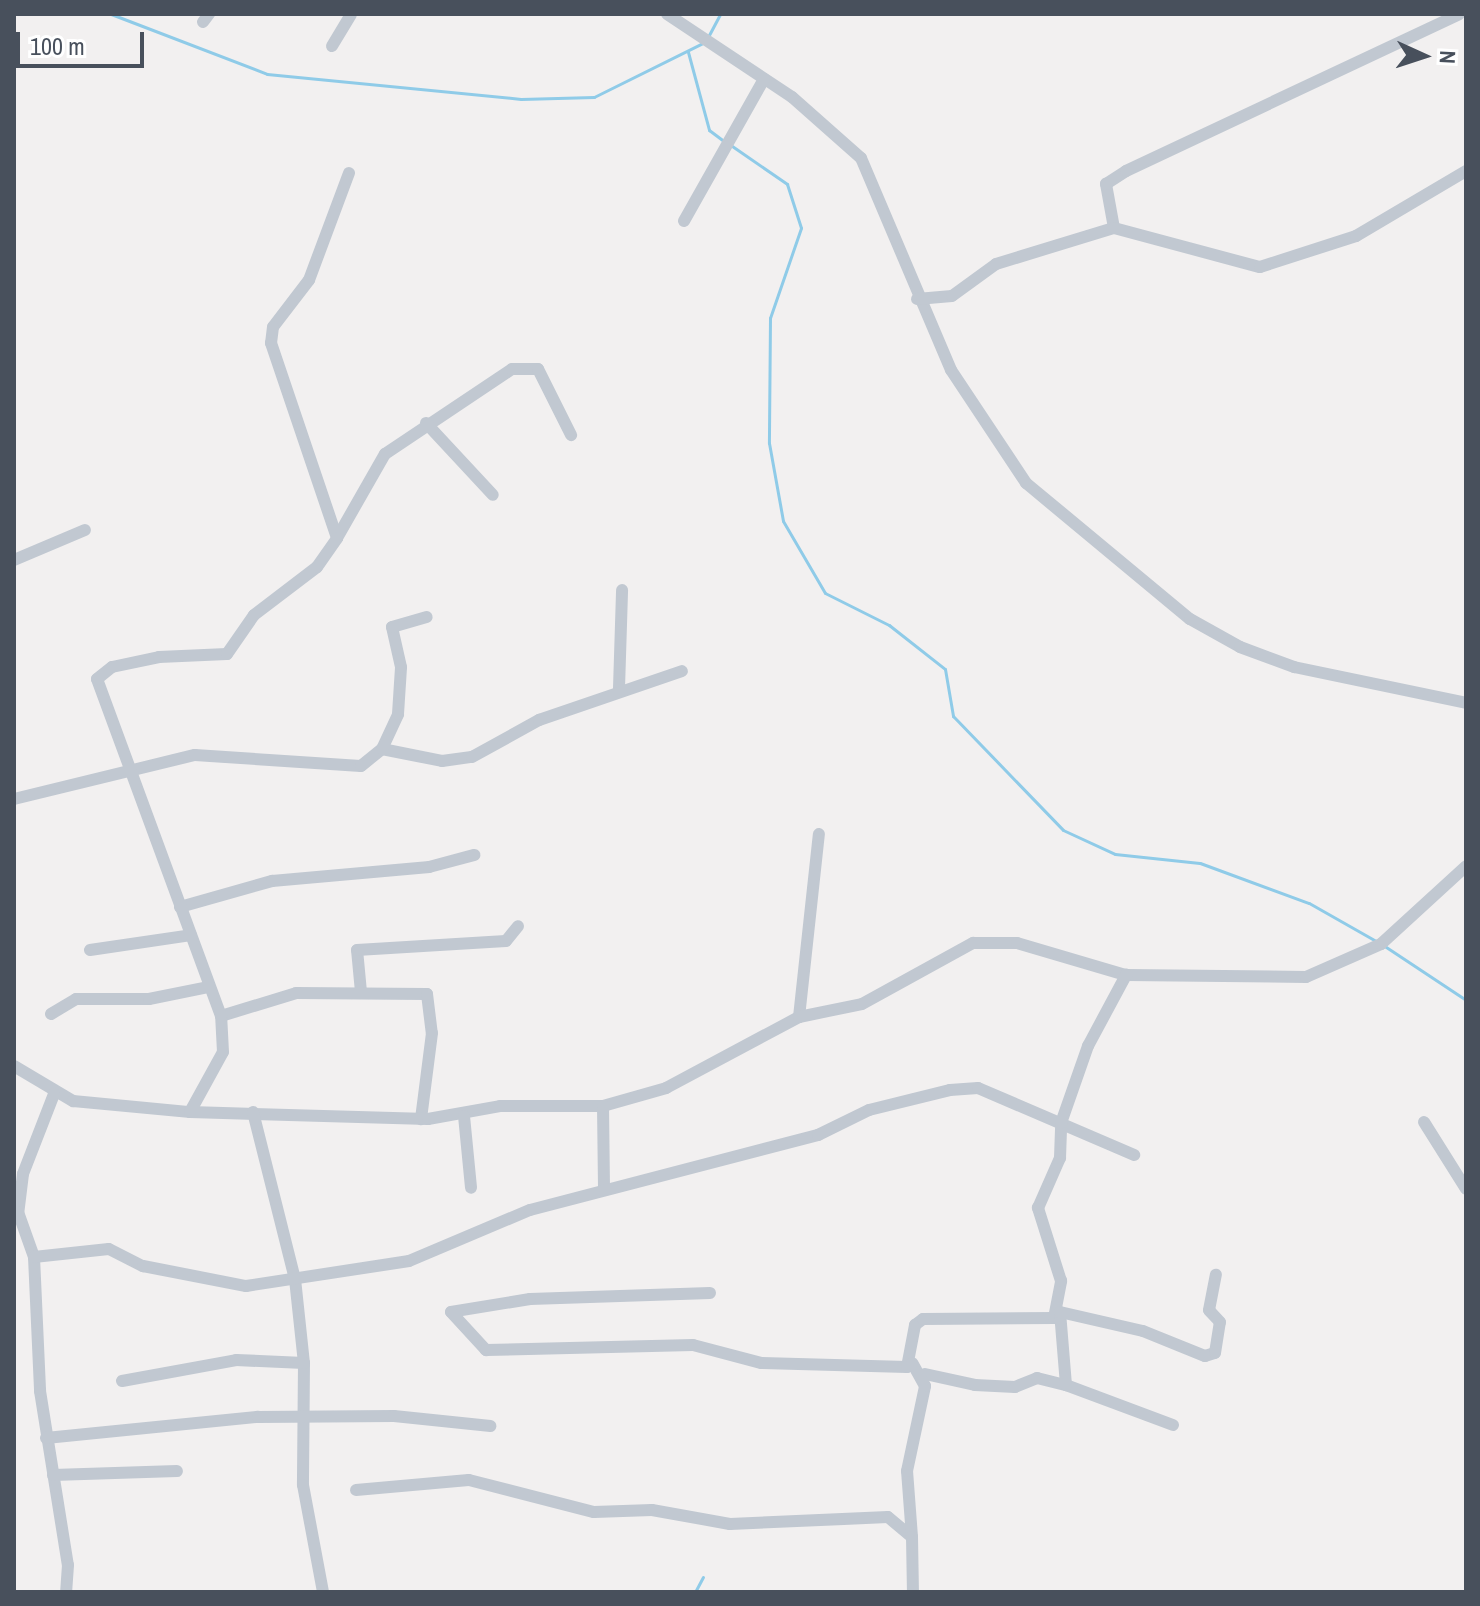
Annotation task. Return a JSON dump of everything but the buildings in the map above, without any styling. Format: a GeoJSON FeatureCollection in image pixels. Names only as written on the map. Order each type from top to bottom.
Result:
{"type":"FeatureCollection","features":[{"type":"Feature","properties":{"kind":"street"},"geometry":{"type":"LineString","coordinates":[[332,46],[351,14]]}},
{"type":"Feature","properties":{"kind":"street"},"geometry":{"type":"LineString","coordinates":[[667,14],[764,79],[861,158],[917,299],[951,370],[1026,483],[1190,619],[1294,667],[1466,703]]}},
{"type":"Feature","properties":{"kind":"street"},"geometry":{"type":"LineString","coordinates":[[1114,228],[1106,184],[1126,171],[1459,14]]}},
{"type":"Feature","properties":{"kind":"street"},"geometry":{"type":"LineString","coordinates":[[684,221],[764,79]]}},
{"type":"Feature","properties":{"kind":"street"},"geometry":{"type":"LineString","coordinates":[[917,299],[952,296],[996,264],[1114,228],[1260,267],[1356,236],[1466,171]]}},
{"type":"Feature","properties":{"kind":"street"},"geometry":{"type":"LineString","coordinates":[[337,538],[271,343],[273,327],[309,280],[349,173]]}},
{"type":"Feature","properties":{"kind":"street"},"geometry":{"type":"LineString","coordinates":[[190,1112],[223,1052],[221,1016],[208,987],[100,673],[159,657],[227,654],[254,615],[317,567],[385,454],[498,375],[531,369],[571,435]]}},
{"type":"Feature","properties":{"kind":"street"},"geometry":{"type":"LineString","coordinates":[[426,423],[493,495]]}},
{"type":"Feature","properties":{"kind":"street"},"geometry":{"type":"LineString","coordinates":[[14,560],[85,530]]}},
{"type":"Feature","properties":{"kind":"street"},"geometry":{"type":"LineString","coordinates":[[619,688],[622,590]]}},
{"type":"Feature","properties":{"kind":"street"},"geometry":{"type":"LineString","coordinates":[[14,799],[195,755],[361,766],[382,749],[398,714],[401,667],[392,627],[427,617]]}},
{"type":"Feature","properties":{"kind":"street"},"geometry":{"type":"LineString","coordinates":[[382,749],[442,761],[472,757],[619,688],[682,671]]}},
{"type":"Feature","properties":{"kind":"street"},"geometry":{"type":"LineString","coordinates":[[799,1017],[819,834]]}},
{"type":"Feature","properties":{"kind":"street"},"geometry":{"type":"LineString","coordinates":[[180,907],[272,881],[429,867],[474,855]]}},
{"type":"Feature","properties":{"kind":"street"},"geometry":{"type":"LineString","coordinates":[[14,1066],[54,1094],[190,1112],[421,1119],[464,1116],[500,1106],[603,1106],[666,1088],[799,1017],[862,1004],[973,943],[1017,943],[1126,975],[1306,977],[1381,944],[1466,866]]}},
{"type":"Feature","properties":{"kind":"street"},"geometry":{"type":"LineString","coordinates":[[361,992],[357,950],[506,941],[518,926]]}},
{"type":"Feature","properties":{"kind":"street"},"geometry":{"type":"LineString","coordinates":[[90,950],[191,935]]}},
{"type":"Feature","properties":{"kind":"street"},"geometry":{"type":"LineString","coordinates":[[1066,1385],[1057,1260],[1038,1208],[1060,1158],[1061,1123],[1088,1046],[1126,975]]}},
{"type":"Feature","properties":{"kind":"street"},"geometry":{"type":"LineString","coordinates":[[51,1014],[76,999],[129,1001],[208,987]]}},
{"type":"Feature","properties":{"kind":"street"},"geometry":{"type":"LineString","coordinates":[[221,1016],[296,993],[361,992],[432,998],[421,1119]]}},
{"type":"Feature","properties":{"kind":"street"},"geometry":{"type":"LineString","coordinates":[[34,1257],[109,1249],[143,1266],[246,1286],[435,1255],[530,1210],[604,1188],[792,1143],[869,1110],[950,1090],[978,1088],[1134,1155]]}},
{"type":"Feature","properties":{"kind":"street"},"geometry":{"type":"LineString","coordinates":[[54,1094],[19,1197],[34,1257],[46,1438],[66,1592]]}},
{"type":"Feature","properties":{"kind":"street"},"geometry":{"type":"LineString","coordinates":[[603,1106],[604,1188]]}},
{"type":"Feature","properties":{"kind":"street"},"geometry":{"type":"LineString","coordinates":[[253,1112],[295,1279],[304,1363],[306,1418],[303,1485],[323,1592]]}},
{"type":"Feature","properties":{"kind":"street"},"geometry":{"type":"LineString","coordinates":[[464,1116],[471,1188]]}},
{"type":"Feature","properties":{"kind":"street"},"geometry":{"type":"LineString","coordinates":[[1424,1122],[1466,1189]]}},
{"type":"Feature","properties":{"kind":"street"},"geometry":{"type":"LineString","coordinates":[[1452,1166],[1466,1159]]}},
{"type":"Feature","properties":{"kind":"street"},"geometry":{"type":"LineString","coordinates":[[912,1363],[915,1325],[923,1319],[1060,1312],[1143,1331],[1205,1356],[1215,1353],[1220,1322],[1209,1310],[1216,1275]]}},
{"type":"Feature","properties":{"kind":"street"},"geometry":{"type":"LineString","coordinates":[[710,1293],[530,1299],[451,1312],[486,1350],[693,1345],[787,1365],[912,1363],[925,1374],[975,1385],[1015,1387],[1037,1378],[1066,1385],[1173,1425]]}},
{"type":"Feature","properties":{"kind":"street"},"geometry":{"type":"LineString","coordinates":[[122,1381],[248,1359],[304,1363]]}},
{"type":"Feature","properties":{"kind":"street"},"geometry":{"type":"LineString","coordinates":[[913,1592],[907,1471],[925,1374]]}},
{"type":"Feature","properties":{"kind":"street"},"geometry":{"type":"LineString","coordinates":[[46,1438],[306,1418],[394,1416],[490,1426]]}},
{"type":"Feature","properties":{"kind":"street"},"geometry":{"type":"LineString","coordinates":[[53,1475],[177,1471]]}},
{"type":"Feature","properties":{"kind":"street"},"geometry":{"type":"LineString","coordinates":[[356,1490],[469,1480],[594,1512],[652,1510],[730,1524],[888,1517],[912,1537]]}},
{"type":"Feature","properties":{"kind":"waterway"},"geometry":{"type":"LineString","coordinates":[[111,14],[267,74],[521,99],[594,97],[705,42]]}},
{"type":"Feature","properties":{"kind":"waterway"},"geometry":{"type":"LineString","coordinates":[[709,35],[720,14]]}},
{"type":"Feature","properties":{"kind":"waterway"},"geometry":{"type":"LineString","coordinates":[[688,52],[709,130],[725,142]]}},
{"type":"Feature","properties":{"kind":"waterway"},"geometry":{"type":"LineString","coordinates":[[732,146],[787,184],[801,228],[770,318],[769,443],[783,521],[825,593],[889,625],[945,669],[953,716],[1063,830],[1115,854],[1200,863],[1309,903],[1376,941]]}},
{"type":"Feature","properties":{"kind":"waterway"},"geometry":{"type":"LineString","coordinates":[[1383,945],[1466,1000]]}},
{"type":"Feature","properties":{"kind":"waterway"},"geometry":{"type":"LineString","coordinates":[[695,1592],[703,1577]]}}]}
